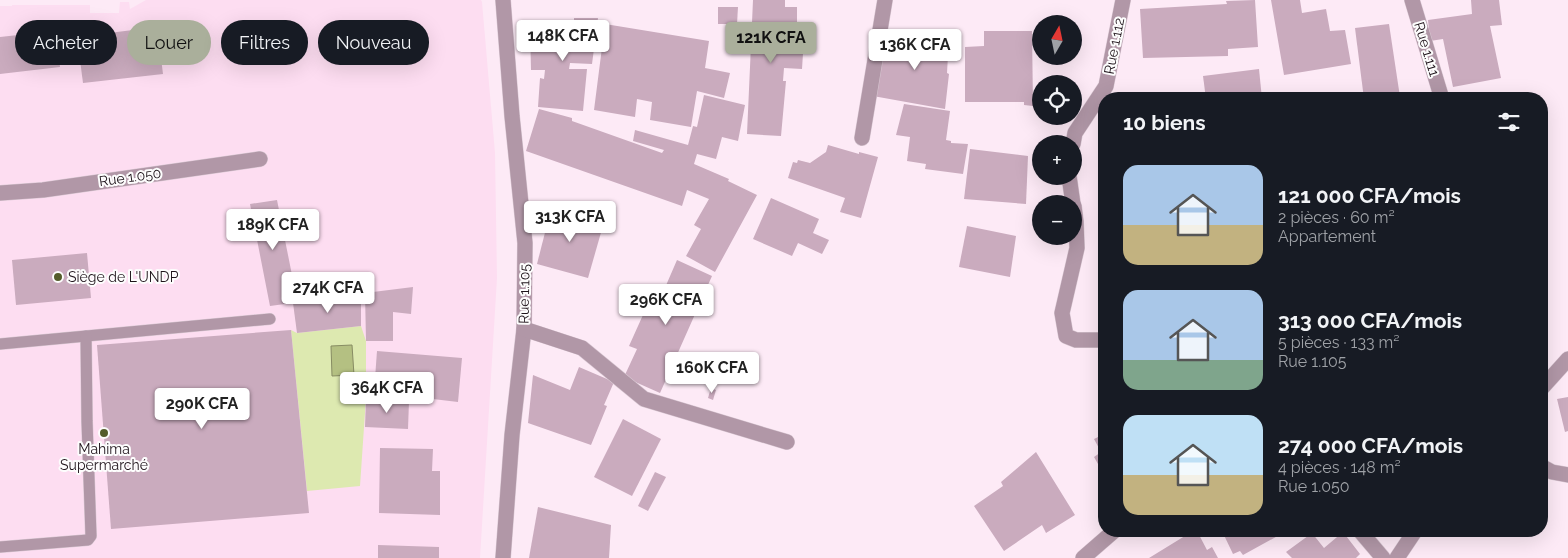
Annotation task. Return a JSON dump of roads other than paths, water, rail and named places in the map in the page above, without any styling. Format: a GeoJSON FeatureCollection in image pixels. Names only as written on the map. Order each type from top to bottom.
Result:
{"type":"FeatureCollection","features":[{"type":"Feature","properties":{"kind":"street","name":"Rue 1.105"},"geometry":{"type":"LineString","coordinates":[[503,0],[525,243],[524,329],[512,435],[503,558]]}},
{"type":"Feature","properties":{"kind":"street"},"geometry":{"type":"LineString","coordinates":[[862,138],[885,0]]}},
{"type":"Feature","properties":{"kind":"street","name":"Rue 1.112"},"geometry":{"type":"LineString","coordinates":[[1102,92],[1106,86],[1123,0]]}},
{"type":"Feature","properties":{"kind":"street","name":"Rue 1.111"},"geometry":{"type":"LineString","coordinates":[[1412,0],[1440,92]]}},
{"type":"Feature","properties":{"kind":"street","name":"Rue 1.112"},"geometry":{"type":"LineString","coordinates":[[1075,135],[1098,98]]}},
{"type":"Feature","properties":{"kind":"street","name":"Rue 1.050"},"geometry":{"type":"LineString","coordinates":[[0,193],[43,190],[260,159]]}},
{"type":"Feature","properties":{"kind":"street"},"geometry":{"type":"LineString","coordinates":[[1077,245],[1062,312],[1066,336],[1076,340],[1098,340]]}},
{"type":"Feature","properties":{"kind":"street"},"geometry":{"type":"LineString","coordinates":[[524,329],[582,348],[644,399],[787,442]]}},
{"type":"Feature","properties":{"kind":"street"},"geometry":{"type":"LineString","coordinates":[[1548,380],[1568,359]]}},
{"type":"Feature","properties":{"kind":"street"},"geometry":{"type":"LineString","coordinates":[[1548,470],[1568,476]]}},
{"type":"Feature","properties":{"kind":"street"},"geometry":{"type":"LineString","coordinates":[[1083,558],[1107,537]]}},
{"type":"Feature","properties":{"kind":"street"},"geometry":{"type":"LineString","coordinates":[[1365,537],[1383,558]]}},
{"type":"Feature","properties":{"kind":"street"},"geometry":{"type":"LineString","coordinates":[[1397,558],[1411,537]]}},
{"type":"Feature","properties":{"kind":"lane"},"geometry":{"type":"LineString","coordinates":[[0,344],[270,319]]}},
{"type":"Feature","properties":{"kind":"lane"},"geometry":{"type":"LineString","coordinates":[[0,547],[88,540],[91,536],[86,336]]}},
{"type":"Feature","properties":{"kind":"place","name":"Siège de L'UNDP"},"geometry":{"type":"Point","coordinates":[58,277]}},
{"type":"Feature","properties":{"kind":"place","name":"Mahima Supermarché"},"geometry":{"type":"Point","coordinates":[104,433]}}]}
